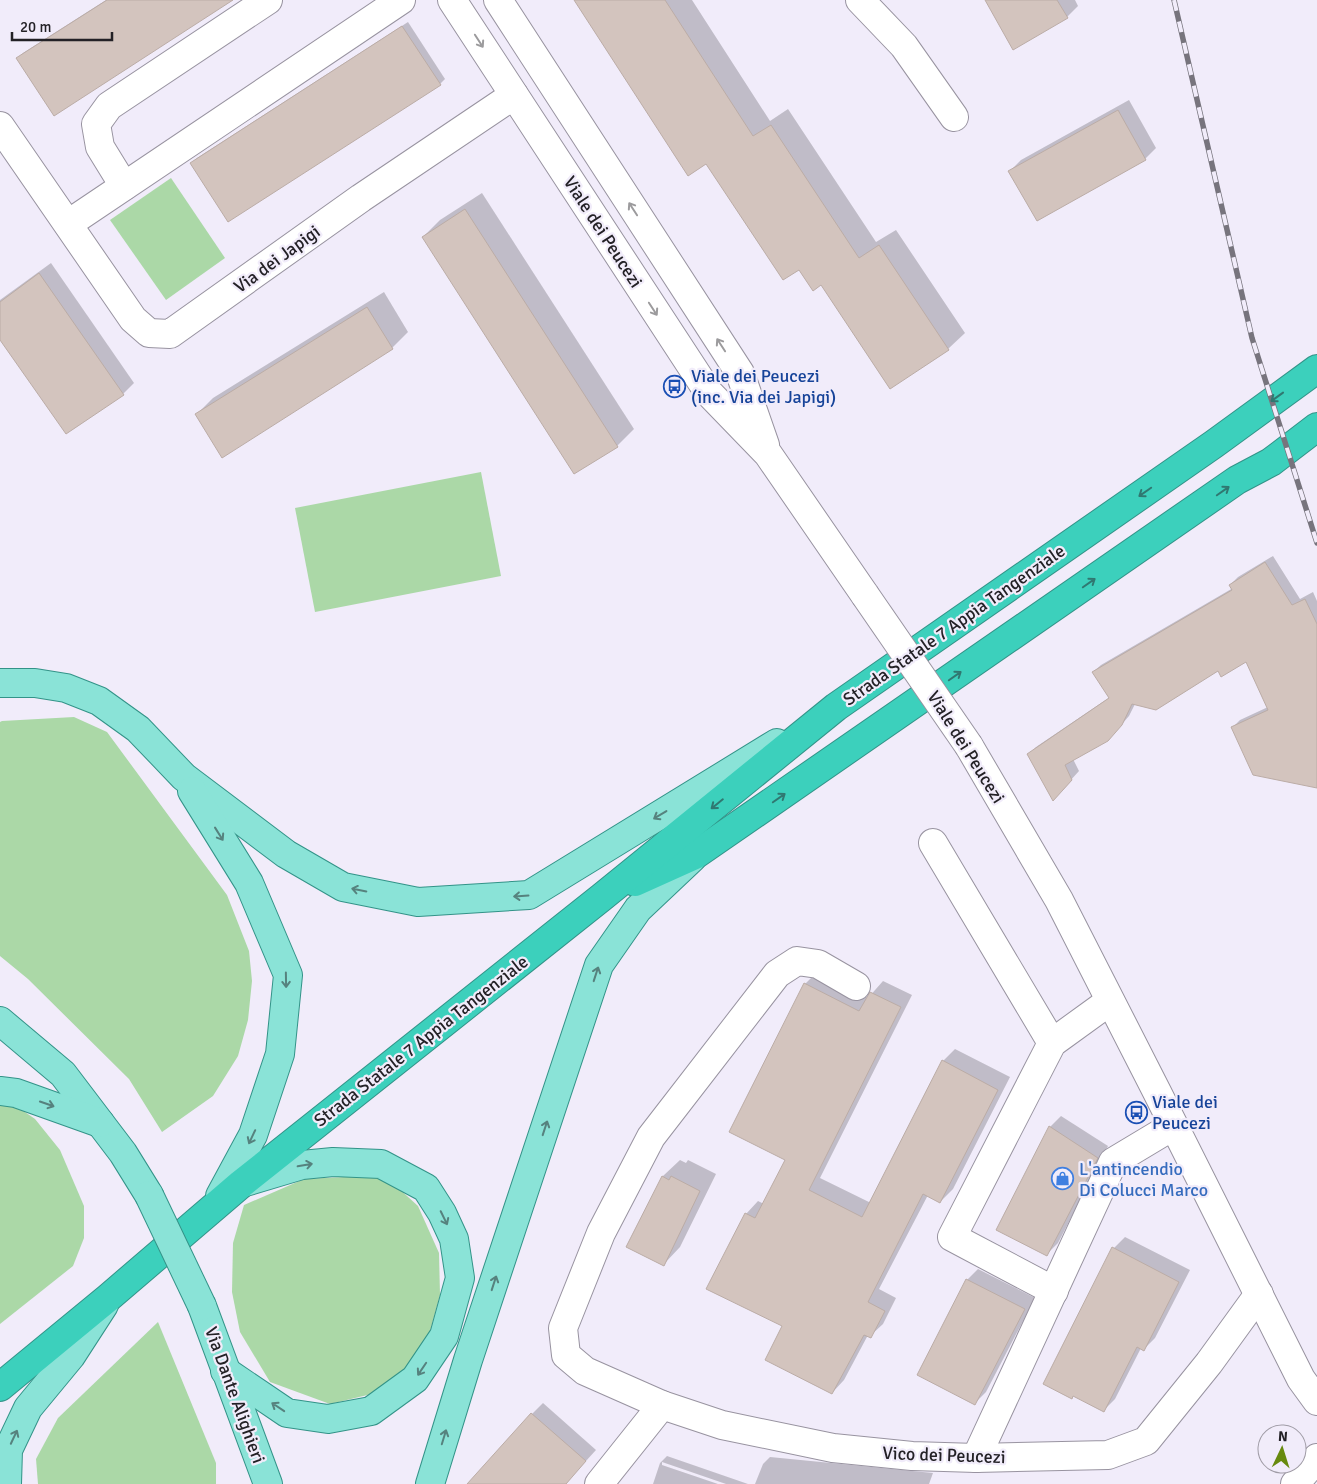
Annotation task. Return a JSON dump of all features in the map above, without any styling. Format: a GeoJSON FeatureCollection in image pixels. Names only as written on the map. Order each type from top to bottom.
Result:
{"type":"FeatureCollection","features":[{"type":"Feature","properties":{"kind":"highway","name":"Strada Statale 7 Appia Tangenziale"},"geometry":{"type":"LineString","coordinates":[[216,1205],[602,897],[836,707],[1214,444],[1316,369]]}},
{"type":"Feature","properties":{"kind":"highway","name":"Strada Statale 7 Appia Tangenziale"},"geometry":{"type":"LineString","coordinates":[[602,897],[695,855],[1237,480],[1271,462],[1317,428]]}},
{"type":"Feature","properties":{"kind":"highway"},"geometry":{"type":"LineString","coordinates":[[0,1387],[108,1298],[216,1205]]}},
{"type":"Feature","properties":{"kind":"main road"},"geometry":{"type":"LineString","coordinates":[[1271,462],[1317,440]]}},
{"type":"Feature","properties":{"kind":"main road"},"geometry":{"type":"LineString","coordinates":[[0,683],[34,683],[66,688],[100,701],[138,729],[184,777],[286,854],[343,887],[418,902],[529,895],[836,707]]}},
{"type":"Feature","properties":{"kind":"main road"},"geometry":{"type":"LineString","coordinates":[[0,699],[34,683]]}},
{"type":"Feature","properties":{"kind":"main road"},"geometry":{"type":"LineString","coordinates":[[184,777],[249,883],[288,975],[280,1054],[253,1135],[216,1205]]}},
{"type":"Feature","properties":{"kind":"main road"},"geometry":{"type":"LineString","coordinates":[[430,1484],[471,1351],[599,965],[638,909],[695,855]]}},
{"type":"Feature","properties":{"kind":"main road","name":"Via Dante Alighieri"},"geometry":{"type":"LineString","coordinates":[[0,1021],[63,1074],[124,1153],[149,1195],[202,1306],[225,1371],[255,1472],[268,1484]]}},
{"type":"Feature","properties":{"kind":"main road"},"geometry":{"type":"LineString","coordinates":[[0,1091],[16,1093],[100,1123]]}},
{"type":"Feature","properties":{"kind":"main road"},"geometry":{"type":"LineString","coordinates":[[225,1371],[287,1412],[328,1419],[371,1411],[415,1379],[444,1336],[460,1278],[454,1239],[442,1213],[426,1188],[381,1164],[333,1162],[302,1165],[241,1184]]}},
{"type":"Feature","properties":{"kind":"main road"},"geometry":{"type":"LineString","coordinates":[[7,1484],[8,1450],[28,1408],[71,1356],[108,1298]]}},
{"type":"Feature","properties":{"kind":"main road"},"geometry":{"type":"LineString","coordinates":[[0,1380],[24,1366]]}},
{"type":"Feature","properties":{"kind":"street"},"geometry":{"type":"LineString","coordinates":[[124,186],[100,147],[96,124],[109,106],[268,0]]}},
{"type":"Feature","properties":{"kind":"street"},"geometry":{"type":"LineString","coordinates":[[68,224],[401,0]]}},
{"type":"Feature","properties":{"kind":"street","name":"Viale dei Peucezi"},"geometry":{"type":"LineString","coordinates":[[452,0],[708,393],[768,454],[968,746],[1059,900],[1301,1379],[1317,1401]]}},
{"type":"Feature","properties":{"kind":"street","name":"Viale dei Peucezi"},"geometry":{"type":"LineString","coordinates":[[498,0],[740,373],[768,454]]}},
{"type":"Feature","properties":{"kind":"street"},"geometry":{"type":"LineString","coordinates":[[860,0],[904,46],[954,117]]}},
{"type":"Feature","properties":{"kind":"street","name":"Via dei Japigi"},"geometry":{"type":"LineString","coordinates":[[0,126],[133,319],[149,333],[170,334],[361,198],[507,84],[532,53]]}},
{"type":"Feature","properties":{"kind":"street"},"geometry":{"type":"LineString","coordinates":[[933,842],[1052,1043]]}},
{"type":"Feature","properties":{"kind":"street","name":"Vico dei Peucezi"},"geometry":{"type":"LineString","coordinates":[[856,986],[818,964],[797,961],[777,974],[651,1136],[601,1233],[563,1328],[566,1355],[585,1371],[662,1405],[722,1425],[833,1448],[912,1456],[976,1458],[1108,1456],[1146,1441],[1209,1363],[1259,1294]]}},
{"type":"Feature","properties":{"kind":"street"},"geometry":{"type":"LineString","coordinates":[[1054,1291],[952,1237],[1052,1043],[1110,1001]]}},
{"type":"Feature","properties":{"kind":"street"},"geometry":{"type":"LineString","coordinates":[[976,1458],[1113,1162],[1173,1126]]}},
{"type":"Feature","properties":{"kind":"street"},"geometry":{"type":"LineString","coordinates":[[599,1484],[662,1405]]}},
{"type":"Feature","properties":{"kind":"street"},"geometry":{"type":"LineString","coordinates":[[1295,1484],[1317,1458]]}},
{"type":"Feature","properties":{"kind":"green space"},"geometry":{"type":"Polygon","coordinates":[[[171,178],[225,258],[166,300],[110,220],[171,178]]]}},
{"type":"Feature","properties":{"kind":"green space"},"geometry":{"type":"Polygon","coordinates":[[[481,472],[501,576],[315,612],[295,508],[481,472]]]}},
{"type":"Feature","properties":{"kind":"green space"},"geometry":{"type":"Polygon","coordinates":[[[74,717],[107,732],[227,895],[249,951],[252,981],[248,1020],[238,1056],[213,1096],[162,1132],[129,1079],[28,979],[0,956],[0,722],[74,717]]]}},
{"type":"Feature","properties":{"kind":"green space"},"geometry":{"type":"Polygon","coordinates":[[[9,1101],[35,1119],[60,1150],[84,1206],[84,1238],[73,1266],[0,1324],[0,1102],[9,1101]]]}},
{"type":"Feature","properties":{"kind":"green space"},"geometry":{"type":"Polygon","coordinates":[[[384,1175],[418,1206],[439,1253],[440,1295],[426,1346],[384,1391],[330,1404],[270,1382],[240,1332],[232,1292],[233,1243],[244,1205],[304,1179],[384,1175]]]}},
{"type":"Feature","properties":{"kind":"green space"},"geometry":{"type":"Polygon","coordinates":[[[158,1322],[216,1463],[216,1484],[38,1484],[36,1459],[58,1418],[158,1322]]]}},
{"type":"Feature","properties":{"kind":"building"},"geometry":{"type":"Polygon","coordinates":[[[107,0],[233,0],[54,116],[16,58],[107,0]]]}},
{"type":"Feature","properties":{"kind":"building"},"geometry":{"type":"Polygon","coordinates":[[[574,0],[665,0],[753,136],[771,125],[859,258],[879,245],[949,350],[890,389],[821,285],[813,291],[799,270],[783,280],[706,164],[688,176],[574,0]]]}},
{"type":"Feature","properties":{"kind":"building"},"geometry":{"type":"Polygon","coordinates":[[[985,0],[1057,0],[1068,18],[1013,50],[985,0]]]}},
{"type":"Feature","properties":{"kind":"building"},"geometry":{"type":"Polygon","coordinates":[[[402,26],[441,85],[228,222],[190,163],[402,26]]]}},
{"type":"Feature","properties":{"kind":"building"},"geometry":{"type":"Polygon","coordinates":[[[1118,110],[1146,160],[1037,221],[1008,171],[1118,110]]]}},
{"type":"Feature","properties":{"kind":"building"},"geometry":{"type":"Polygon","coordinates":[[[465,209],[618,447],[574,474],[422,237],[465,209]]]}},
{"type":"Feature","properties":{"kind":"building"},"geometry":{"type":"Polygon","coordinates":[[[39,273],[124,395],[66,434],[0,340],[0,302],[39,273]]]}},
{"type":"Feature","properties":{"kind":"building"},"geometry":{"type":"Polygon","coordinates":[[[367,307],[393,349],[222,458],[195,414],[367,307]]]}},
{"type":"Feature","properties":{"kind":"building"},"geometry":{"type":"Polygon","coordinates":[[[1265,562],[1292,605],[1305,599],[1317,624],[1317,788],[1253,775],[1231,727],[1268,710],[1246,662],[1221,677],[1218,671],[1156,710],[1132,704],[1122,725],[1108,741],[1065,765],[1072,780],[1053,801],[1027,754],[1109,698],[1092,672],[1232,590],[1229,585],[1265,562]]]}},
{"type":"Feature","properties":{"kind":"building"},"geometry":{"type":"Polygon","coordinates":[[[804,983],[859,1011],[870,992],[901,1007],[809,1190],[862,1217],[942,1060],[998,1090],[940,1203],[923,1194],[868,1302],[885,1311],[871,1338],[864,1335],[832,1394],[765,1360],[782,1326],[706,1289],[745,1213],[755,1218],[785,1160],[729,1132],[804,983]]]}},
{"type":"Feature","properties":{"kind":"building"},"geometry":{"type":"Polygon","coordinates":[[[1049,1126],[1098,1158],[1047,1256],[996,1230],[1049,1126]]]}},
{"type":"Feature","properties":{"kind":"building"},"geometry":{"type":"Polygon","coordinates":[[[662,1176],[669,1180],[671,1176],[700,1191],[664,1266],[626,1247],[662,1176]]]}},
{"type":"Feature","properties":{"kind":"building"},"geometry":{"type":"Polygon","coordinates":[[[1112,1247],[1179,1282],[1144,1351],[1137,1347],[1104,1412],[1073,1396],[1072,1399],[1043,1384],[1112,1247]]]}},
{"type":"Feature","properties":{"kind":"building"},"geometry":{"type":"Polygon","coordinates":[[[966,1279],[1025,1309],[975,1405],[917,1375],[966,1279]]]}},
{"type":"Feature","properties":{"kind":"building"},"geometry":{"type":"Polygon","coordinates":[[[531,1413],[586,1461],[566,1484],[467,1484],[531,1413]]]}},
{"type":"Feature","properties":{"kind":"railway"},"geometry":{"type":"LineString","coordinates":[[1174,0],[1252,338],[1317,543]]}},
{"type":"Feature","properties":{"kind":"place","name":"Viale dei Peucezi (inc. Via dei Japigi)"},"geometry":{"type":"Point","coordinates":[675,386]}},
{"type":"Feature","properties":{"kind":"place","name":"Viale dei Peucezi"},"geometry":{"type":"Point","coordinates":[1136,1112]}},
{"type":"Feature","properties":{"kind":"place","name":"L'antincendio Di Colucci Marco"},"geometry":{"type":"Point","coordinates":[1063,1179]}}]}
